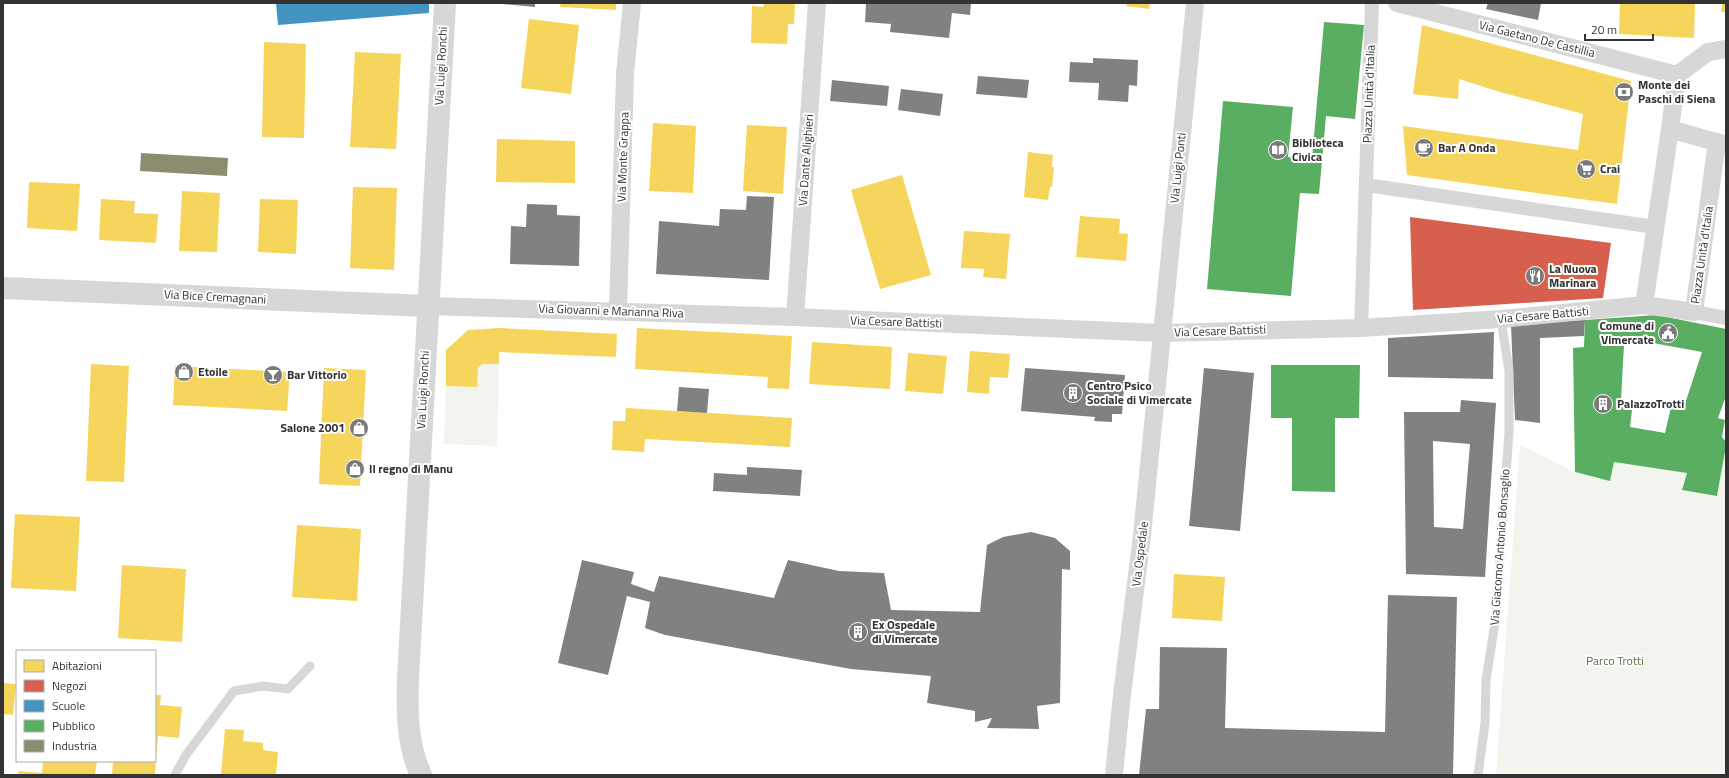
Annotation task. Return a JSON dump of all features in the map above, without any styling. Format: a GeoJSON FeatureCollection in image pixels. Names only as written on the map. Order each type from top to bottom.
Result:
{"type":"FeatureCollection","features":[{"type":"Feature","properties":{"kind":"street","name":"Via Luigi Ronchi"},"geometry":{"type":"LineString","coordinates":[[421,775],[411,749],[407,712],[445,3]]}},
{"type":"Feature","properties":{"kind":"street","name":"Via Monte Grappa"},"geometry":{"type":"LineString","coordinates":[[618,311],[625,74],[632,3]]}},
{"type":"Feature","properties":{"kind":"street","name":"Via Dante Alighieri"},"geometry":{"type":"LineString","coordinates":[[795,317],[817,3]]}},
{"type":"Feature","properties":{"kind":"street","name":"Via Luigi Ponti"},"geometry":{"type":"LineString","coordinates":[[1162,333],[1195,3]]}},
{"type":"Feature","properties":{"kind":"street","name":"Piazza Unità d'Italia"},"geometry":{"type":"LineString","coordinates":[[1362,328],[1372,3]]}},
{"type":"Feature","properties":{"kind":"street","name":"Via Gaetano De Castillia"},"geometry":{"type":"LineString","coordinates":[[1397,3],[1677,75]]}},
{"type":"Feature","properties":{"kind":"street"},"geometry":{"type":"LineString","coordinates":[[1644,305],[1677,75],[1708,52],[1726,49]]}},
{"type":"Feature","properties":{"kind":"street","name":"Piazza Unità d'Italia"},"geometry":{"type":"LineString","coordinates":[[1644,305],[1694,312],[1722,144],[1670,129]]}},
{"type":"Feature","properties":{"kind":"street"},"geometry":{"type":"LineString","coordinates":[[1366,186],[1655,227]]}},
{"type":"Feature","properties":{"kind":"street","name":"Via Bice Cremagnani"},"geometry":{"type":"LineString","coordinates":[[3,288],[428,306]]}},
{"type":"Feature","properties":{"kind":"street","name":"Via Cesare Battisti"},"geometry":{"type":"LineString","coordinates":[[795,317],[1162,333],[1362,328],[1502,319],[1644,305]]}},
{"type":"Feature","properties":{"kind":"street","name":"Via Giovanni e Marianna Riva"},"geometry":{"type":"LineString","coordinates":[[428,306],[795,317]]}},
{"type":"Feature","properties":{"kind":"street"},"geometry":{"type":"LineString","coordinates":[[1694,312],[1726,318]]}},
{"type":"Feature","properties":{"kind":"street","name":"Via Ospedale"},"geometry":{"type":"LineString","coordinates":[[1114,775],[1121,703],[1142,536],[1162,333]]}},
{"type":"Feature","properties":{"kind":"lane","name":"Via Giacomo Antonio Bonsaglio"},"geometry":{"type":"LineString","coordinates":[[1478,775],[1485,723],[1486,680],[1496,616],[1509,432],[1509,371],[1502,319]]}},
{"type":"Feature","properties":{"kind":"lane"},"geometry":{"type":"LineString","coordinates":[[175,775],[186,755],[234,691],[263,686],[288,689],[310,666]]}},
{"type":"Feature","properties":{"kind":"green space"},"geometry":{"type":"Polygon","coordinates":[[[482,364],[499,364],[497,446],[444,444],[446,386],[477,387],[478,368],[482,364]]]}},
{"type":"Feature","properties":{"kind":"green space","name":"Parco Trotti"},"geometry":{"type":"Polygon","coordinates":[[[1520,445],[1578,474],[1609,480],[1614,462],[1687,473],[1682,490],[1717,496],[1726,446],[1726,775],[1496,775],[1520,445]]]}},
{"type":"Feature","properties":{"kind":"building: Abitazioni"},"geometry":{"type":"Polygon","coordinates":[[[561,3],[616,3],[616,10],[560,7],[561,3]]]}},
{"type":"Feature","properties":{"kind":"building: Abitazioni"},"geometry":{"type":"Polygon","coordinates":[[[764,3],[795,4],[794,24],[788,24],[787,44],[751,43],[752,6],[763,7],[764,3]]]}},
{"type":"Feature","properties":{"kind":"building: Abitazioni"},"geometry":{"type":"Polygon","coordinates":[[[1127,3],[1150,3],[1149,9],[1126,6],[1127,3]]]}},
{"type":"Feature","properties":{"kind":"building: Abitazioni"},"geometry":{"type":"Polygon","coordinates":[[[1620,3],[1695,3],[1694,38],[1619,34],[1620,3]]]}},
{"type":"Feature","properties":{"kind":"building: Abitazioni"},"geometry":{"type":"Polygon","coordinates":[[[1722,3],[1726,3],[1726,12],[1721,12],[1722,3]]]}},
{"type":"Feature","properties":{"kind":"building: Abitazioni"},"geometry":{"type":"Polygon","coordinates":[[[529,19],[579,25],[571,94],[521,88],[529,19]]]}},
{"type":"Feature","properties":{"kind":"building: Abitazioni"},"geometry":{"type":"Polygon","coordinates":[[[1422,25],[1631,81],[1617,204],[1407,175],[1403,126],[1578,150],[1583,114],[1500,92],[1459,79],[1458,99],[1413,94],[1422,25]]]}},
{"type":"Feature","properties":{"kind":"building: Abitazioni"},"geometry":{"type":"Polygon","coordinates":[[[264,42],[306,44],[304,138],[262,137],[264,42]]]}},
{"type":"Feature","properties":{"kind":"building: Abitazioni"},"geometry":{"type":"Polygon","coordinates":[[[355,52],[401,54],[396,149],[350,147],[355,52]]]}},
{"type":"Feature","properties":{"kind":"building: Abitazioni"},"geometry":{"type":"Polygon","coordinates":[[[653,123],[696,126],[693,193],[649,191],[653,123]]]}},
{"type":"Feature","properties":{"kind":"building: Abitazioni"},"geometry":{"type":"Polygon","coordinates":[[[747,125],[787,127],[783,194],[743,191],[747,125]]]}},
{"type":"Feature","properties":{"kind":"building: Abitazioni"},"geometry":{"type":"Polygon","coordinates":[[[497,139],[575,141],[575,183],[496,182],[497,139]]]}},
{"type":"Feature","properties":{"kind":"building: Abitazioni"},"geometry":{"type":"Polygon","coordinates":[[[1028,152],[1053,155],[1052,167],[1054,167],[1052,187],[1050,187],[1048,200],[1024,197],[1028,152]]]}},
{"type":"Feature","properties":{"kind":"building: Abitazioni"},"geometry":{"type":"Polygon","coordinates":[[[902,175],[931,275],[880,289],[851,190],[902,175]]]}},
{"type":"Feature","properties":{"kind":"building: Abitazioni"},"geometry":{"type":"Polygon","coordinates":[[[29,182],[80,184],[77,231],[27,228],[29,182]]]}},
{"type":"Feature","properties":{"kind":"building: Abitazioni"},"geometry":{"type":"Polygon","coordinates":[[[353,187],[397,188],[394,270],[350,268],[353,187]]]}},
{"type":"Feature","properties":{"kind":"building: Abitazioni"},"geometry":{"type":"Polygon","coordinates":[[[182,191],[220,193],[217,252],[179,251],[182,191]]]}},
{"type":"Feature","properties":{"kind":"building: Abitazioni"},"geometry":{"type":"Polygon","coordinates":[[[101,199],[135,201],[134,213],[158,214],[156,243],[99,240],[101,199]]]}},
{"type":"Feature","properties":{"kind":"building: Abitazioni"},"geometry":{"type":"Polygon","coordinates":[[[260,199],[298,200],[296,254],[258,252],[260,199]]]}},
{"type":"Feature","properties":{"kind":"building: Abitazioni"},"geometry":{"type":"Polygon","coordinates":[[[1080,216],[1120,219],[1119,233],[1128,234],[1126,261],[1076,257],[1080,216]]]}},
{"type":"Feature","properties":{"kind":"building: Abitazioni"},"geometry":{"type":"Polygon","coordinates":[[[964,231],[1010,234],[1006,279],[983,277],[984,269],[961,268],[964,231]]]}},
{"type":"Feature","properties":{"kind":"building: Abitazioni"},"geometry":{"type":"Polygon","coordinates":[[[500,328],[617,334],[616,357],[499,352],[499,364],[482,364],[478,368],[477,387],[446,386],[446,350],[468,330],[500,328]]]}},
{"type":"Feature","properties":{"kind":"building: Abitazioni"},"geometry":{"type":"Polygon","coordinates":[[[637,328],[792,336],[789,389],[767,388],[768,377],[635,369],[637,328]]]}},
{"type":"Feature","properties":{"kind":"building: Abitazioni"},"geometry":{"type":"Polygon","coordinates":[[[812,342],[892,347],[890,389],[809,384],[812,342]]]}},
{"type":"Feature","properties":{"kind":"building: Abitazioni"},"geometry":{"type":"Polygon","coordinates":[[[970,351],[1010,354],[1008,378],[990,377],[989,394],[967,392],[970,351]]]}},
{"type":"Feature","properties":{"kind":"building: Abitazioni"},"geometry":{"type":"Polygon","coordinates":[[[908,353],[947,356],[943,394],[905,391],[908,353]]]}},
{"type":"Feature","properties":{"kind":"building: Abitazioni"},"geometry":{"type":"Polygon","coordinates":[[[91,364],[129,366],[124,482],[86,481],[91,364]]]}},
{"type":"Feature","properties":{"kind":"building: Abitazioni"},"geometry":{"type":"Polygon","coordinates":[[[175,366],[290,372],[287,411],[173,405],[175,366]]]}},
{"type":"Feature","properties":{"kind":"building: Abitazioni"},"geometry":{"type":"Polygon","coordinates":[[[324,368],[366,370],[360,486],[319,484],[324,368]]]}},
{"type":"Feature","properties":{"kind":"building: Abitazioni"},"geometry":{"type":"Polygon","coordinates":[[[626,408],[792,418],[790,447],[645,439],[644,452],[612,450],[613,421],[625,421],[626,408]]]}},
{"type":"Feature","properties":{"kind":"building: Abitazioni"},"geometry":{"type":"Polygon","coordinates":[[[15,514],[80,517],[76,591],[11,588],[15,514]]]}},
{"type":"Feature","properties":{"kind":"building: Abitazioni"},"geometry":{"type":"Polygon","coordinates":[[[297,525],[361,529],[357,601],[292,597],[297,525]]]}},
{"type":"Feature","properties":{"kind":"building: Abitazioni"},"geometry":{"type":"Polygon","coordinates":[[[122,565],[186,569],[182,642],[118,638],[122,565]]]}},
{"type":"Feature","properties":{"kind":"building: Abitazioni"},"geometry":{"type":"Polygon","coordinates":[[[1174,574],[1225,577],[1222,621],[1172,618],[1174,574]]]}},
{"type":"Feature","properties":{"kind":"building: Abitazioni"},"geometry":{"type":"Polygon","coordinates":[[[3,683],[16,684],[13,715],[3,714],[3,683]]]}},
{"type":"Feature","properties":{"kind":"building: Abitazioni"},"geometry":{"type":"Polygon","coordinates":[[[156,695],[161,695],[160,705],[182,707],[179,738],[158,736],[156,759],[156,695]]]}},
{"type":"Feature","properties":{"kind":"building: Abitazioni"},"geometry":{"type":"Polygon","coordinates":[[[225,729],[244,730],[243,741],[263,743],[263,750],[278,752],[276,775],[221,775],[225,729]]]}},
{"type":"Feature","properties":{"kind":"building: Abitazioni"},"geometry":{"type":"Polygon","coordinates":[[[43,762],[97,762],[95,775],[18,775],[19,771],[42,773],[43,762]]]}},
{"type":"Feature","properties":{"kind":"building: Abitazioni"},"geometry":{"type":"Polygon","coordinates":[[[107,762],[156,762],[155,775],[112,774],[113,763],[107,762]]]}},
{"type":"Feature","properties":{"kind":"building: Negozi"},"geometry":{"type":"Polygon","coordinates":[[[1410,217],[1611,243],[1603,298],[1413,310],[1410,217]]]}},
{"type":"Feature","properties":{"kind":"building: Scuole"},"geometry":{"type":"Polygon","coordinates":[[[276,3],[429,3],[429,13],[278,25],[276,3]]]}},
{"type":"Feature","properties":{"kind":"building: Pubblico"},"geometry":{"type":"Polygon","coordinates":[[[1324,22],[1364,25],[1355,119],[1326,116],[1319,194],[1300,193],[1291,296],[1207,289],[1223,101],[1293,107],[1288,157],[1312,159],[1324,22]]]}},
{"type":"Feature","properties":{"kind":"building: Pubblico","name":"PalazzoTrotti"},"geometry":{"type":"Polygon","coordinates":[[[1657,315],[1726,329],[1726,396],[1718,418],[1725,420],[1722,437],[1726,442],[1726,446],[1717,496],[1682,490],[1687,473],[1614,462],[1610,481],[1575,472],[1573,348],[1584,347],[1585,320],[1657,315]],[[1653,343],[1624,345],[1621,400],[1633,402],[1630,427],[1665,433],[1671,407],[1683,410],[1702,352],[1653,343]]]}},
{"type":"Feature","properties":{"kind":"building: Pubblico"},"geometry":{"type":"Polygon","coordinates":[[[1271,365],[1360,365],[1359,418],[1335,418],[1335,492],[1292,491],[1292,418],[1271,418],[1271,365]]]}},
{"type":"Feature","properties":{"kind":"building: Industria"},"geometry":{"type":"Polygon","coordinates":[[[141,153],[228,158],[227,176],[140,171],[141,153]]]}},
{"type":"Feature","properties":{"kind":"building: Altro"},"geometry":{"type":"Polygon","coordinates":[[[491,3],[535,3],[535,7],[491,3]]]}},
{"type":"Feature","properties":{"kind":"building: Altro"},"geometry":{"type":"Polygon","coordinates":[[[866,3],[971,3],[970,15],[952,13],[949,38],[890,32],[891,24],[865,22],[866,3]]]}},
{"type":"Feature","properties":{"kind":"building: Altro"},"geometry":{"type":"Polygon","coordinates":[[[1488,3],[1541,3],[1538,20],[1486,9],[1488,3]]]}},
{"type":"Feature","properties":{"kind":"building: Altro"},"geometry":{"type":"Polygon","coordinates":[[[1093,58],[1138,60],[1137,86],[1129,85],[1128,102],[1098,100],[1099,83],[1069,82],[1070,62],[1093,63],[1093,58]]]}},
{"type":"Feature","properties":{"kind":"building: Altro"},"geometry":{"type":"Polygon","coordinates":[[[978,76],[1029,80],[1027,98],[976,94],[978,76]]]}},
{"type":"Feature","properties":{"kind":"building: Altro"},"geometry":{"type":"Polygon","coordinates":[[[832,80],[889,86],[887,106],[830,101],[832,80]]]}},
{"type":"Feature","properties":{"kind":"building: Altro"},"geometry":{"type":"Polygon","coordinates":[[[901,89],[943,94],[940,116],[898,110],[901,89]]]}},
{"type":"Feature","properties":{"kind":"building: Altro"},"geometry":{"type":"Polygon","coordinates":[[[747,196],[774,197],[769,280],[656,274],[659,221],[719,226],[720,209],[746,210],[747,196]]]}},
{"type":"Feature","properties":{"kind":"building: Altro"},"geometry":{"type":"Polygon","coordinates":[[[527,204],[557,205],[557,215],[580,216],[579,266],[510,264],[511,226],[526,227],[527,204]]]}},
{"type":"Feature","properties":{"kind":"building: Altro"},"geometry":{"type":"Polygon","coordinates":[[[1585,320],[1584,336],[1540,338],[1540,423],[1515,420],[1511,325],[1585,320]]]}},
{"type":"Feature","properties":{"kind":"building: Altro"},"geometry":{"type":"Polygon","coordinates":[[[1494,332],[1493,379],[1388,377],[1388,338],[1494,332]]]}},
{"type":"Feature","properties":{"kind":"building: Altro","name":"Centro Psico Sociale di Vimercate"},"geometry":{"type":"Polygon","coordinates":[[[1025,368],[1125,375],[1122,414],[1112,414],[1112,422],[1094,421],[1095,417],[1021,411],[1025,368]]]}},
{"type":"Feature","properties":{"kind":"building: Altro"},"geometry":{"type":"Polygon","coordinates":[[[1204,368],[1254,373],[1240,531],[1189,526],[1204,368]]]}},
{"type":"Feature","properties":{"kind":"building: Altro"},"geometry":{"type":"Polygon","coordinates":[[[679,387],[709,389],[707,413],[677,411],[679,387]]]}},
{"type":"Feature","properties":{"kind":"building: Altro"},"geometry":{"type":"Polygon","coordinates":[[[1461,400],[1496,403],[1485,577],[1406,574],[1404,412],[1460,412],[1461,400]],[[1433,441],[1434,527],[1463,529],[1470,444],[1433,441]]]}},
{"type":"Feature","properties":{"kind":"building: Altro"},"geometry":{"type":"Polygon","coordinates":[[[747,467],[802,470],[800,496],[713,491],[714,473],[747,475],[747,467]]]}},
{"type":"Feature","properties":{"kind":"building: Altro","name":"Ex Ospedale di Vimercate"},"geometry":{"type":"Polygon","coordinates":[[[1031,532],[1055,538],[1070,551],[1070,570],[1062,569],[1060,703],[1037,706],[1039,729],[987,728],[992,718],[975,722],[975,711],[927,703],[931,676],[851,669],[665,635],[645,628],[650,602],[627,596],[608,675],[558,663],[582,560],[634,572],[631,584],[654,592],[659,576],[774,598],[788,560],[839,571],[884,573],[891,610],[980,612],[987,545],[1003,537],[1031,532]]]}},
{"type":"Feature","properties":{"kind":"building: Altro"},"geometry":{"type":"Polygon","coordinates":[[[1388,595],[1457,597],[1453,775],[1139,775],[1146,709],[1159,709],[1160,647],[1227,648],[1225,728],[1385,732],[1388,595]]]}},
{"type":"Feature","properties":{"kind":"place","name":"Monte dei Paschi di Siena"},"geometry":{"type":"Point","coordinates":[1624,92]}},
{"type":"Feature","properties":{"kind":"place","name":"Bar A Onda"},"geometry":{"type":"Point","coordinates":[1424,148]}},
{"type":"Feature","properties":{"kind":"place","name":"Biblioteca Civica"},"geometry":{"type":"Point","coordinates":[1278,150]}},
{"type":"Feature","properties":{"kind":"place","name":"Crai"},"geometry":{"type":"Point","coordinates":[1586,169]}},
{"type":"Feature","properties":{"kind":"place","name":"La Nuova Marinara"},"geometry":{"type":"Point","coordinates":[1535,276]}},
{"type":"Feature","properties":{"kind":"place","name":"Comune di Vimercate"},"geometry":{"type":"Point","coordinates":[1668,333]}},
{"type":"Feature","properties":{"kind":"place","name":"Etoile"},"geometry":{"type":"Point","coordinates":[184,372]}},
{"type":"Feature","properties":{"kind":"place","name":"Bar Vittorio"},"geometry":{"type":"Point","coordinates":[273,375]}},
{"type":"Feature","properties":{"kind":"place","name":"Centro Psico Sociale di Vimercate"},"geometry":{"type":"Point","coordinates":[1073,393]}},
{"type":"Feature","properties":{"kind":"place","name":"PalazzoTrotti"},"geometry":{"type":"Point","coordinates":[1603,404]}},
{"type":"Feature","properties":{"kind":"place","name":"Salone 2001"},"geometry":{"type":"Point","coordinates":[359,428]}},
{"type":"Feature","properties":{"kind":"place","name":"Il regno di Manu"},"geometry":{"type":"Point","coordinates":[355,469]}},
{"type":"Feature","properties":{"kind":"place","name":"Ex Ospedale di Vimercate"},"geometry":{"type":"Point","coordinates":[858,632]}}]}
